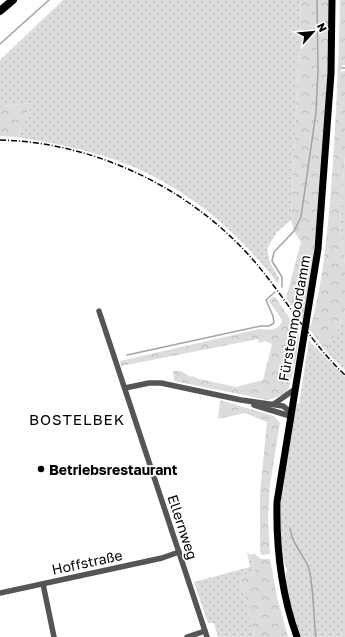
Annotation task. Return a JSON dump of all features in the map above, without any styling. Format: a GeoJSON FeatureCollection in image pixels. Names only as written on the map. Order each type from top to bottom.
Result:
{"type":"FeatureCollection","features":[{"type":"Feature","properties":{"kind":"highway"},"geometry":{"type":"LineString","coordinates":[[0,11],[13,0]]}},
{"type":"Feature","properties":{"kind":"main road","name":"Fürstenmoordamm"},"geometry":{"type":"LineString","coordinates":[[296,637],[284,592],[280,569],[276,526],[279,478],[308,316],[318,249],[327,149],[332,65],[332,0]]}},
{"type":"Feature","properties":{"kind":"street","name":"Ellernweg"},"geometry":{"type":"LineString","coordinates":[[99,311],[207,637]]}},
{"type":"Feature","properties":{"kind":"street"},"geometry":{"type":"LineString","coordinates":[[125,388],[148,383],[161,383],[241,400],[285,407],[290,416]]}},
{"type":"Feature","properties":{"kind":"street"},"geometry":{"type":"LineString","coordinates":[[274,405],[295,389]]}},
{"type":"Feature","properties":{"kind":"street"},"geometry":{"type":"LineString","coordinates":[[241,400],[290,416]]}},
{"type":"Feature","properties":{"kind":"street","name":"Hoffstraße"},"geometry":{"type":"LineString","coordinates":[[0,593],[162,558],[179,552]]}},
{"type":"Feature","properties":{"kind":"street"},"geometry":{"type":"LineString","coordinates":[[43,584],[54,637]]}},
{"type":"Feature","properties":{"kind":"street"},"geometry":{"type":"LineString","coordinates":[[187,637],[205,631]]}},
{"type":"Feature","properties":{"kind":"green space"},"geometry":{"type":"Polygon","coordinates":[[[63,0],[301,0],[291,220],[277,232],[267,249],[270,263],[279,278],[278,284],[263,264],[228,228],[188,197],[166,183],[108,157],[69,147],[17,137],[32,103],[0,106],[0,60],[63,0]]]}},
{"type":"Feature","properties":{"kind":"green space"},"geometry":{"type":"Polygon","coordinates":[[[301,0],[330,0],[326,120],[320,200],[310,279],[303,319],[311,326],[319,289],[327,233],[336,110],[340,0],[345,0],[345,65],[342,66],[341,72],[345,71],[345,156],[340,222],[345,264],[345,311],[339,328],[326,351],[286,298],[301,242],[294,231],[291,220],[301,0]]]}},
{"type":"Feature","properties":{"kind":"green space"},"geometry":{"type":"Polygon","coordinates":[[[32,103],[17,137],[0,136],[0,106],[32,103]]]}},
{"type":"Feature","properties":{"kind":"green space"},"geometry":{"type":"Polygon","coordinates":[[[345,156],[345,264],[340,222],[345,156]]]}},
{"type":"Feature","properties":{"kind":"green space"},"geometry":{"type":"Polygon","coordinates":[[[272,297],[275,297],[298,330],[299,337],[296,359],[289,387],[284,396],[282,395],[268,400],[174,381],[173,371],[181,371],[191,377],[236,387],[263,380],[272,344],[265,341],[259,343],[258,339],[121,366],[120,361],[259,329],[277,328],[281,324],[282,320],[269,301],[272,297]]]}},
{"type":"Feature","properties":{"kind":"green space"},"geometry":{"type":"Polygon","coordinates":[[[345,311],[345,370],[326,351],[339,328],[345,311]]]}},
{"type":"Feature","properties":{"kind":"green space"},"geometry":{"type":"Polygon","coordinates":[[[309,341],[345,377],[345,637],[300,637],[284,581],[287,570],[280,552],[280,506],[284,473],[296,404],[299,404],[309,341]]]}},
{"type":"Feature","properties":{"kind":"green space"},"geometry":{"type":"Polygon","coordinates":[[[220,400],[274,416],[280,423],[270,485],[268,517],[270,554],[262,555],[260,552],[260,493],[267,422],[245,413],[218,419],[220,400]]]}},
{"type":"Feature","properties":{"kind":"green space"},"geometry":{"type":"Polygon","coordinates":[[[247,552],[250,555],[255,572],[239,577],[255,637],[218,637],[214,623],[208,623],[194,582],[250,567],[247,552]]]}},
{"type":"Feature","properties":{"kind":"green space"},"geometry":{"type":"Polygon","coordinates":[[[255,554],[261,559],[270,559],[277,597],[288,637],[255,637],[239,577],[255,572],[250,555],[255,554]]]}},
{"type":"Feature","properties":{"kind":"waterway"},"geometry":{"type":"LineString","coordinates":[[0,44],[49,0]]}},
{"type":"Feature","properties":{"kind":"waterway"},"geometry":{"type":"LineString","coordinates":[[282,287],[282,277],[272,261],[274,252],[294,231],[301,217],[316,112],[318,71],[317,0]]}},
{"type":"Feature","properties":{"kind":"waterway"},"geometry":{"type":"LineString","coordinates":[[127,355],[261,326],[269,326],[274,323],[273,316],[266,300],[275,292]]}},
{"type":"Feature","properties":{"kind":"waterway"},"geometry":{"type":"LineString","coordinates":[[290,528],[293,539],[309,569],[312,585],[316,637]]}},
{"type":"Feature","properties":{"kind":"railway"},"geometry":{"type":"LineString","coordinates":[[0,140],[36,143],[71,150],[106,160],[139,174],[202,212],[229,235],[254,261],[320,348],[345,375]]}},
{"type":"Feature","properties":{"kind":"place","name":"Betriebsrestaurant"},"geometry":{"type":"Point","coordinates":[41,469]}},
{"type":"Feature","properties":{"kind":"district","name":"BOSTELBEK"},"geometry":{"type":"Point","coordinates":[77,419]}}]}
